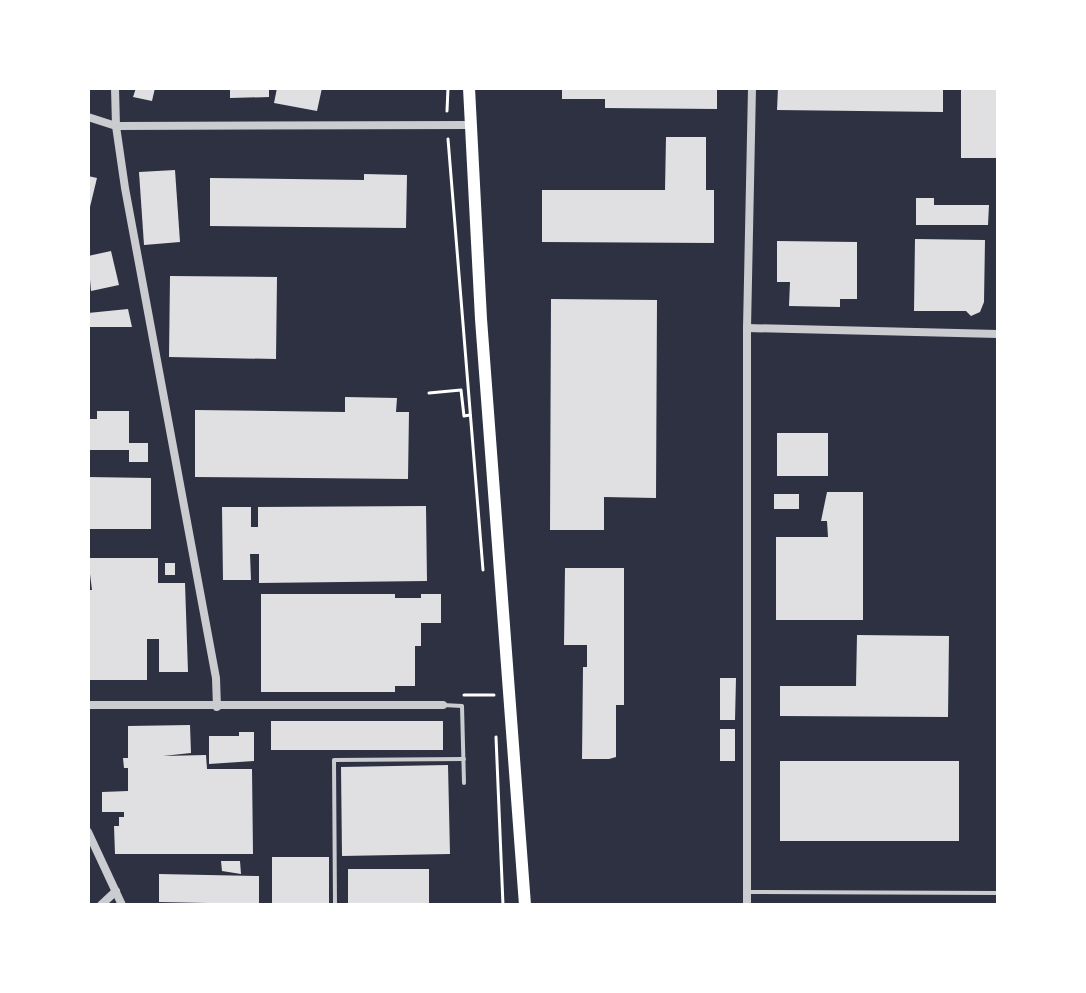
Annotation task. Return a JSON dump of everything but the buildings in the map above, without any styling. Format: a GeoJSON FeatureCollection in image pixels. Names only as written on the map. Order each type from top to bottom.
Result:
{"type":"FeatureCollection","features":[{"type":"Feature","properties":{"kind":"main road"},"geometry":{"type":"LineString","coordinates":[[469,88],[481,319],[525,905]]}},
{"type":"Feature","properties":{"kind":"street"},"geometry":{"type":"LineString","coordinates":[[115,88],[116,126],[216,678],[217,707]]}},
{"type":"Feature","properties":{"kind":"street"},"geometry":{"type":"LineString","coordinates":[[747,905],[747,328],[752,88]]}},
{"type":"Feature","properties":{"kind":"street"},"geometry":{"type":"LineString","coordinates":[[88,117],[116,126],[471,125]]}},
{"type":"Feature","properties":{"kind":"street"},"geometry":{"type":"LineString","coordinates":[[747,328],[998,334]]}},
{"type":"Feature","properties":{"kind":"street"},"geometry":{"type":"LineString","coordinates":[[88,705],[443,705]]}},
{"type":"Feature","properties":{"kind":"street"},"geometry":{"type":"LineString","coordinates":[[88,832],[122,905]]}},
{"type":"Feature","properties":{"kind":"street"},"geometry":{"type":"LineString","coordinates":[[101,905],[116,891]]}},
{"type":"Feature","properties":{"kind":"lane"},"geometry":{"type":"LineString","coordinates":[[443,705],[462,706],[464,783]]}},
{"type":"Feature","properties":{"kind":"lane"},"geometry":{"type":"LineString","coordinates":[[335,905],[334,760],[464,759]]}},
{"type":"Feature","properties":{"kind":"lane"},"geometry":{"type":"LineString","coordinates":[[747,892],[998,893]]}},
{"type":"Feature","properties":{"kind":"path"},"geometry":{"type":"LineString","coordinates":[[448,88],[447,126],[483,570]]}},
{"type":"Feature","properties":{"kind":"path"},"geometry":{"type":"LineString","coordinates":[[429,393],[461,390],[464,416],[470,415]]}},
{"type":"Feature","properties":{"kind":"path"},"geometry":{"type":"LineString","coordinates":[[457,695],[494,697]]}},
{"type":"Feature","properties":{"kind":"path"},"geometry":{"type":"LineString","coordinates":[[495,729],[503,905]]}}]}
